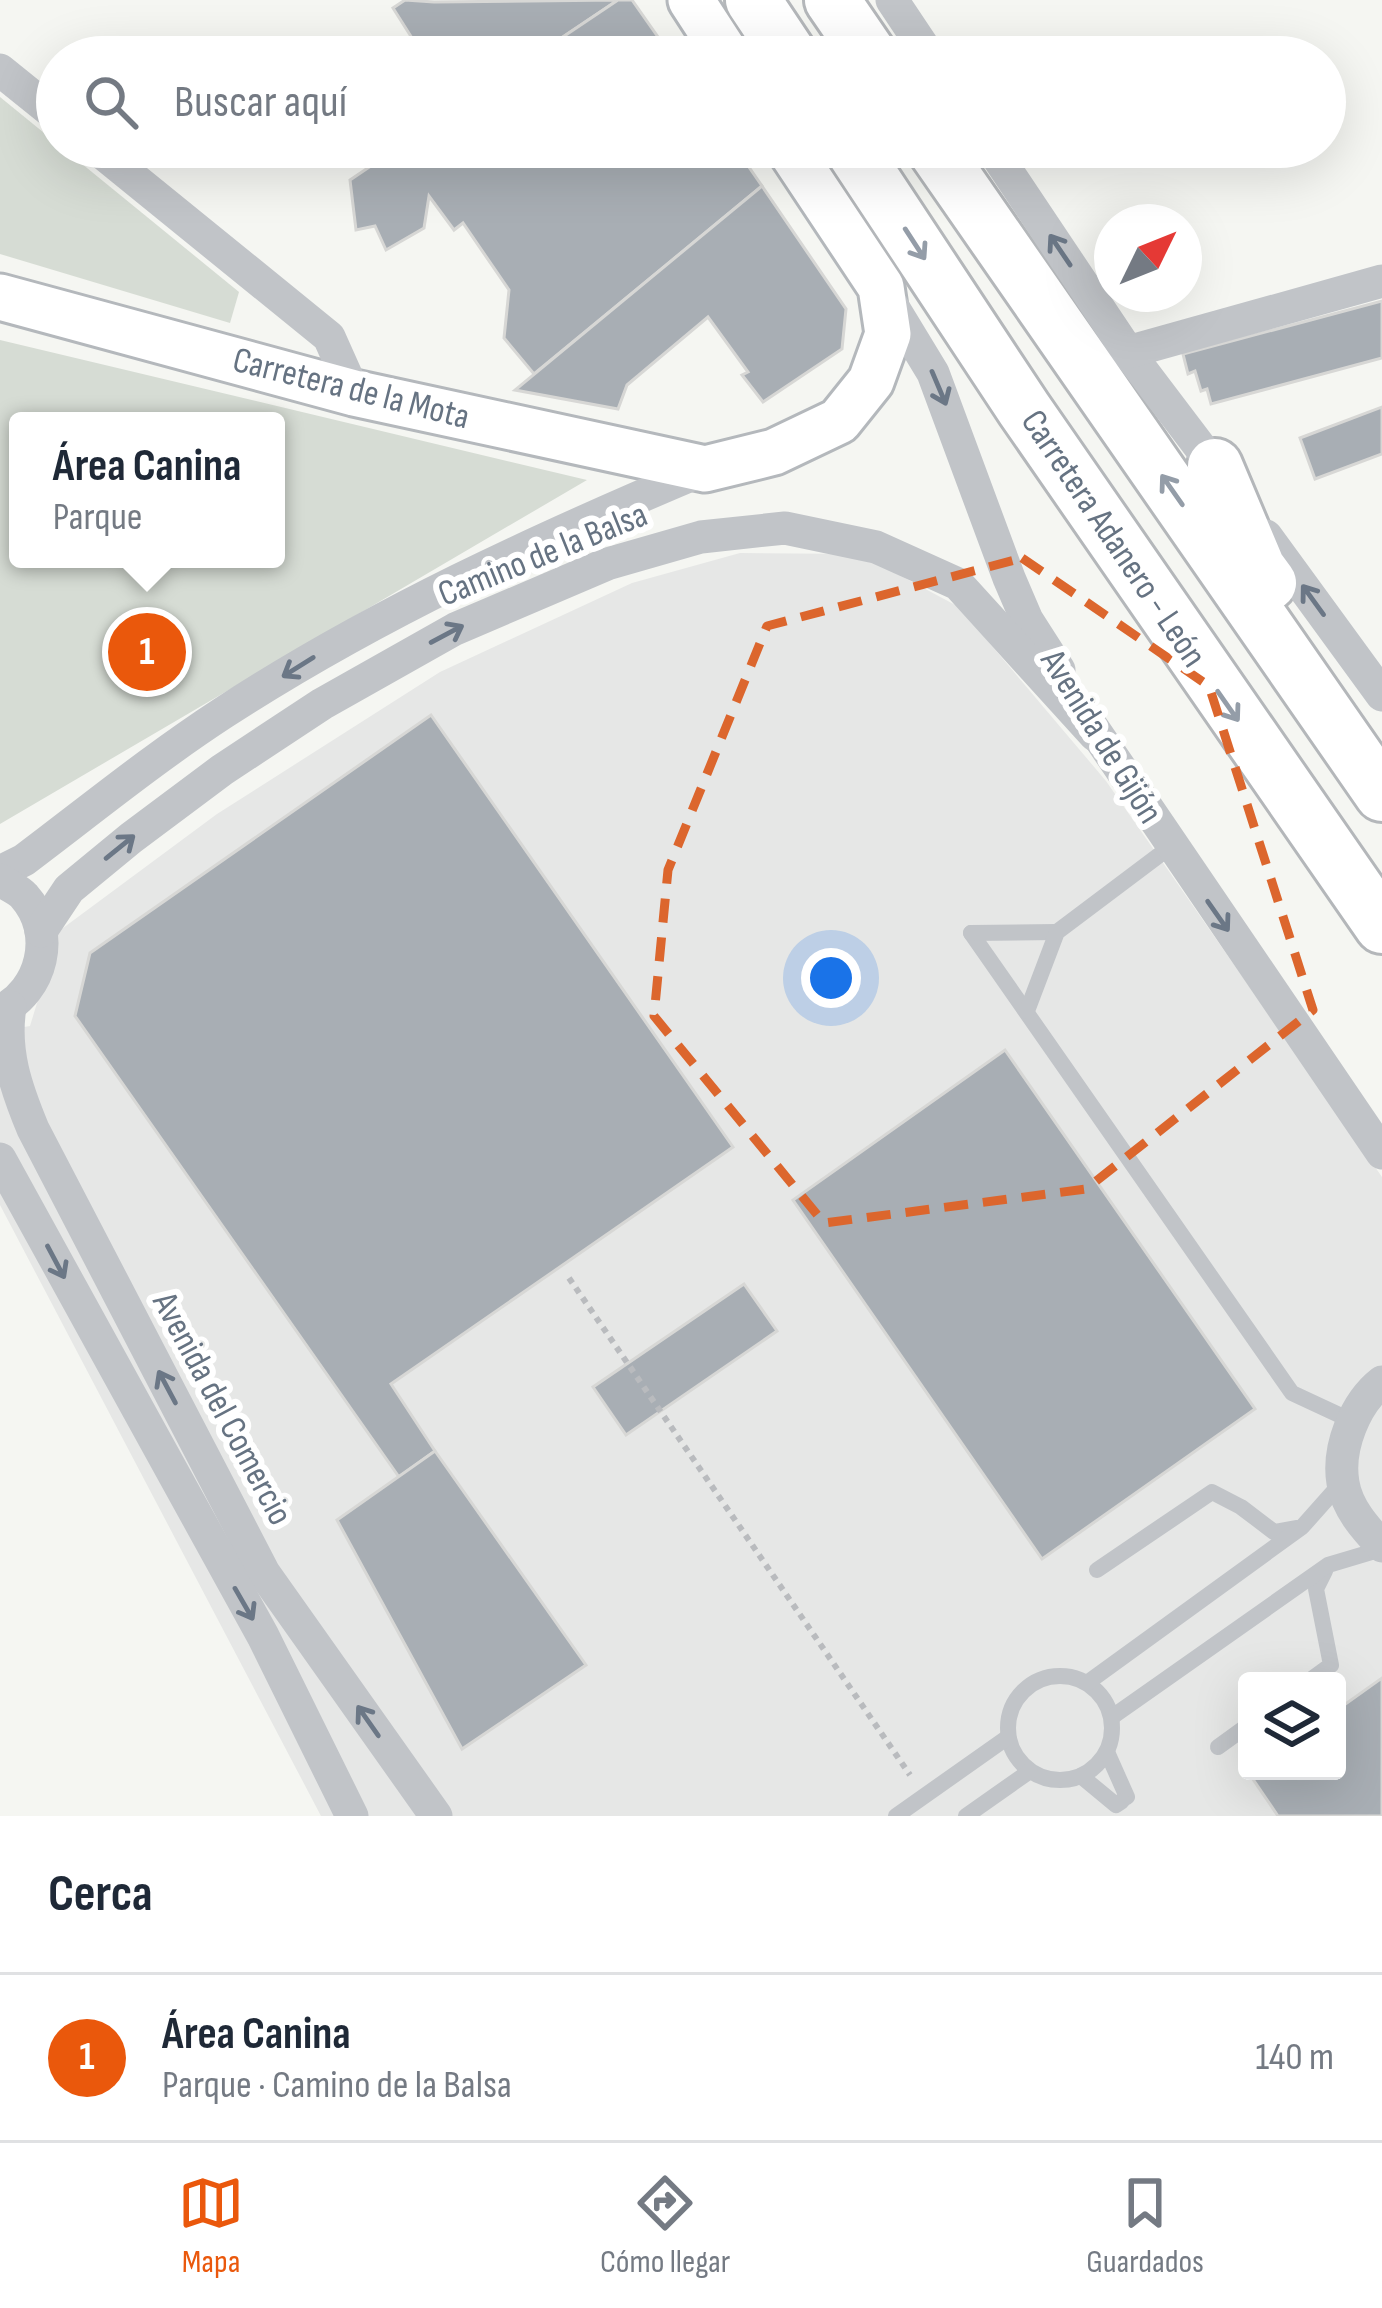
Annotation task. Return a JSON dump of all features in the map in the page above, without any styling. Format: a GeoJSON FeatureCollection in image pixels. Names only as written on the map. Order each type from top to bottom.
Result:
{"type":"FeatureCollection","features":[{"type":"Feature","properties":{"kind":"highway"},"geometry":{"type":"LineString","coordinates":[[753,0],[776,36]]}},
{"type":"Feature","properties":{"kind":"highway"},"geometry":{"type":"LineString","coordinates":[[832,0],[857,36]]}},
{"type":"Feature","properties":{"kind":"highway","name":"Carretera Adanero - León"},"geometry":{"type":"LineString","coordinates":[[864,168],[1024,410],[1382,926]]}},
{"type":"Feature","properties":{"kind":"highway","name":"Carretera Adanero - León"},"geometry":{"type":"LineString","coordinates":[[948,168],[1374,782]]}},
{"type":"Feature","properties":{"kind":"highway"},"geometry":{"type":"LineString","coordinates":[[1215,466],[1258,568],[1327,664],[1374,782]]}},
{"type":"Feature","properties":{"kind":"main road"},"geometry":{"type":"LineString","coordinates":[[691,0],[714,36]]}},
{"type":"Feature","properties":{"kind":"main road","name":"Avenida de Gijón"},"geometry":{"type":"LineString","coordinates":[[802,168],[881,287]]}},
{"type":"Feature","properties":{"kind":"main road"},"geometry":{"type":"LineString","coordinates":[[706,470],[774,452],[839,421],[871,381],[888,334],[881,287]]}},
{"type":"Feature","properties":{"kind":"main road","name":"Carretera de la Mota"},"geometry":{"type":"LineString","coordinates":[[0,297],[353,392],[706,470]]}},
{"type":"Feature","properties":{"kind":"street"},"geometry":{"type":"LineString","coordinates":[[892,0],[916,36]]}},
{"type":"Feature","properties":{"kind":"street"},"geometry":{"type":"LineString","coordinates":[[0,70],[36,99]]}},
{"type":"Feature","properties":{"kind":"street"},"geometry":{"type":"LineString","coordinates":[[121,168],[329,337],[353,392]]}},
{"type":"Feature","properties":{"kind":"street"},"geometry":{"type":"LineString","coordinates":[[1005,168],[1128,352],[1382,694]]}},
{"type":"Feature","properties":{"kind":"street"},"geometry":{"type":"LineString","coordinates":[[1128,352],[1382,280]]}},
{"type":"Feature","properties":{"kind":"street","name":"Avenida de Gijón"},"geometry":{"type":"LineString","coordinates":[[881,287],[933,373],[1028,620],[1095,735],[1382,1154]]}},
{"type":"Feature","properties":{"kind":"street","name":"Camino de la Balsa"},"geometry":{"type":"LineString","coordinates":[[0,876],[221,714],[322,653],[436,590],[706,470]]}},
{"type":"Feature","properties":{"kind":"street","name":"Camino de la Balsa"},"geometry":{"type":"LineString","coordinates":[[41,931],[69,889],[131,838],[221,770],[322,704],[455,629],[607,564],[701,537],[785,528],[876,547],[958,584],[1095,735]]}},
{"type":"Feature","properties":{"kind":"street"},"geometry":{"type":"LineString","coordinates":[[0,876],[25,897],[41,931],[42,953],[26,992],[5,1009]]}},
{"type":"Feature","properties":{"kind":"street","name":"Avenida del Comercio"},"geometry":{"type":"LineString","coordinates":[[5,1009],[5,1037],[16,1088],[33,1129],[264,1573],[436,1816]]}},
{"type":"Feature","properties":{"kind":"street","name":"Avenida del Comercio"},"geometry":{"type":"LineString","coordinates":[[0,1159],[263,1636],[352,1816]]}},
{"type":"Feature","properties":{"kind":"street"},"geometry":{"type":"LineString","coordinates":[[1382,1382],[1350,1420],[1342,1481],[1358,1521],[1382,1547]]}},
{"type":"Feature","properties":{"kind":"lane"},"geometry":{"type":"LineString","coordinates":[[1027,1011],[1057,932],[1170,847]]}},
{"type":"Feature","properties":{"kind":"lane"},"geometry":{"type":"LineString","coordinates":[[1057,932],[971,933],[1292,1393],[1350,1420]]}},
{"type":"Feature","properties":{"kind":"lane"},"geometry":{"type":"LineString","coordinates":[[1087,1683],[1303,1526],[1342,1481]]}},
{"type":"Feature","properties":{"kind":"lane"},"geometry":{"type":"LineString","coordinates":[[1097,1570],[1212,1492],[1274,1532],[1303,1526]]}},
{"type":"Feature","properties":{"kind":"lane"},"geometry":{"type":"LineString","coordinates":[[1112,1717],[1328,1565],[1382,1547]]}},
{"type":"Feature","properties":{"kind":"lane"},"geometry":{"type":"LineString","coordinates":[[1321,1672],[1331,1665],[1316,1589],[1328,1565]]}},
{"type":"Feature","properties":{"kind":"lane"},"geometry":{"type":"LineString","coordinates":[[1053,1676],[1087,1683],[1112,1717],[1107,1752],[1096,1766],[1064,1781],[1030,1771],[1019,1762],[1008,1737],[1013,1704],[1036,1681],[1053,1676]]}},
{"type":"Feature","properties":{"kind":"lane"},"geometry":{"type":"LineString","coordinates":[[1218,1747],[1238,1733]]}},
{"type":"Feature","properties":{"kind":"lane"},"geometry":{"type":"LineString","coordinates":[[896,1816],[1008,1737]]}},
{"type":"Feature","properties":{"kind":"lane"},"geometry":{"type":"LineString","coordinates":[[1081,1776],[1116,1805],[1124,1799],[1107,1752]]}},
{"type":"Feature","properties":{"kind":"lane"},"geometry":{"type":"LineString","coordinates":[[966,1816],[1030,1771]]}},
{"type":"Feature","properties":{"kind":"path"},"geometry":{"type":"LineString","coordinates":[[569,1279],[925,1796]]}},
{"type":"Feature","properties":{"kind":"highlighted area"},"geometry":{"type":"Polygon","coordinates":[[[1022,558],[1209,686],[1313,1010],[1086,1189],[824,1223],[654,1016],[668,870],[767,626],[1022,558]]]}},
{"type":"Feature","properties":{"kind":"shaded area"},"geometry":{"type":"Polygon","coordinates":[[[0,97],[36,126],[36,168],[87,168],[239,292],[230,323],[0,254],[0,97]]]}},
{"type":"Feature","properties":{"kind":"shaded area"},"geometry":{"type":"Polygon","coordinates":[[[0,340],[587,480],[0,824],[0,340]]]}},
{"type":"Feature","properties":{"kind":"shaded area"},"geometry":{"type":"Polygon","coordinates":[[[740,553],[860,554],[959,607],[1106,781],[1382,1177],[1382,1816],[321,1816],[0,1205],[0,1031],[30,1026],[59,931],[217,814],[440,672],[632,583],[740,553]]]}},
{"type":"Feature","properties":{"kind":"building"},"geometry":{"type":"Polygon","coordinates":[[[405,0],[618,0],[564,36],[411,36],[393,8],[405,0]]]}},
{"type":"Feature","properties":{"kind":"building"},"geometry":{"type":"Polygon","coordinates":[[[618,0],[632,0],[657,36],[564,36],[618,0]]]}},
{"type":"Feature","properties":{"kind":"building"},"geometry":{"type":"Polygon","coordinates":[[[368,168],[750,168],[762,186],[534,374],[504,338],[509,290],[463,223],[454,230],[429,196],[424,228],[386,250],[375,226],[356,230],[350,180],[368,168]]]}},
{"type":"Feature","properties":{"kind":"building"},"geometry":{"type":"Polygon","coordinates":[[[762,186],[846,309],[842,349],[763,402],[742,375],[748,372],[708,317],[627,385],[618,409],[515,390],[762,186]]]}},
{"type":"Feature","properties":{"kind":"building"},"geometry":{"type":"Polygon","coordinates":[[[1382,301],[1382,358],[1211,404],[1195,371],[1188,374],[1183,354],[1382,301]]]}},
{"type":"Feature","properties":{"kind":"building"},"geometry":{"type":"Polygon","coordinates":[[[1382,407],[1382,454],[1315,479],[1300,438],[1382,407]]]}},
{"type":"Feature","properties":{"kind":"building"},"geometry":{"type":"Polygon","coordinates":[[[431,715],[733,1147],[391,1384],[435,1451],[399,1477],[75,1016],[90,953],[431,715]]]}},
{"type":"Feature","properties":{"kind":"building"},"geometry":{"type":"Polygon","coordinates":[[[1005,1050],[1255,1409],[1042,1559],[793,1200],[1005,1050]]]}},
{"type":"Feature","properties":{"kind":"building"},"geometry":{"type":"Polygon","coordinates":[[[744,1284],[777,1331],[626,1435],[593,1387],[744,1284]]]}},
{"type":"Feature","properties":{"kind":"building"},"geometry":{"type":"Polygon","coordinates":[[[435,1451],[586,1665],[462,1749],[337,1520],[435,1451]]]}},
{"type":"Feature","properties":{"kind":"building"},"geometry":{"type":"Polygon","coordinates":[[[1382,1678],[1382,1816],[1278,1816],[1253,1780],[1346,1780],[1346,1704],[1382,1678]]]}},
{"type":"Feature","properties":{"kind":"place","name":"Área Canina"},"geometry":{"type":"Point","coordinates":[147,652]}}]}
